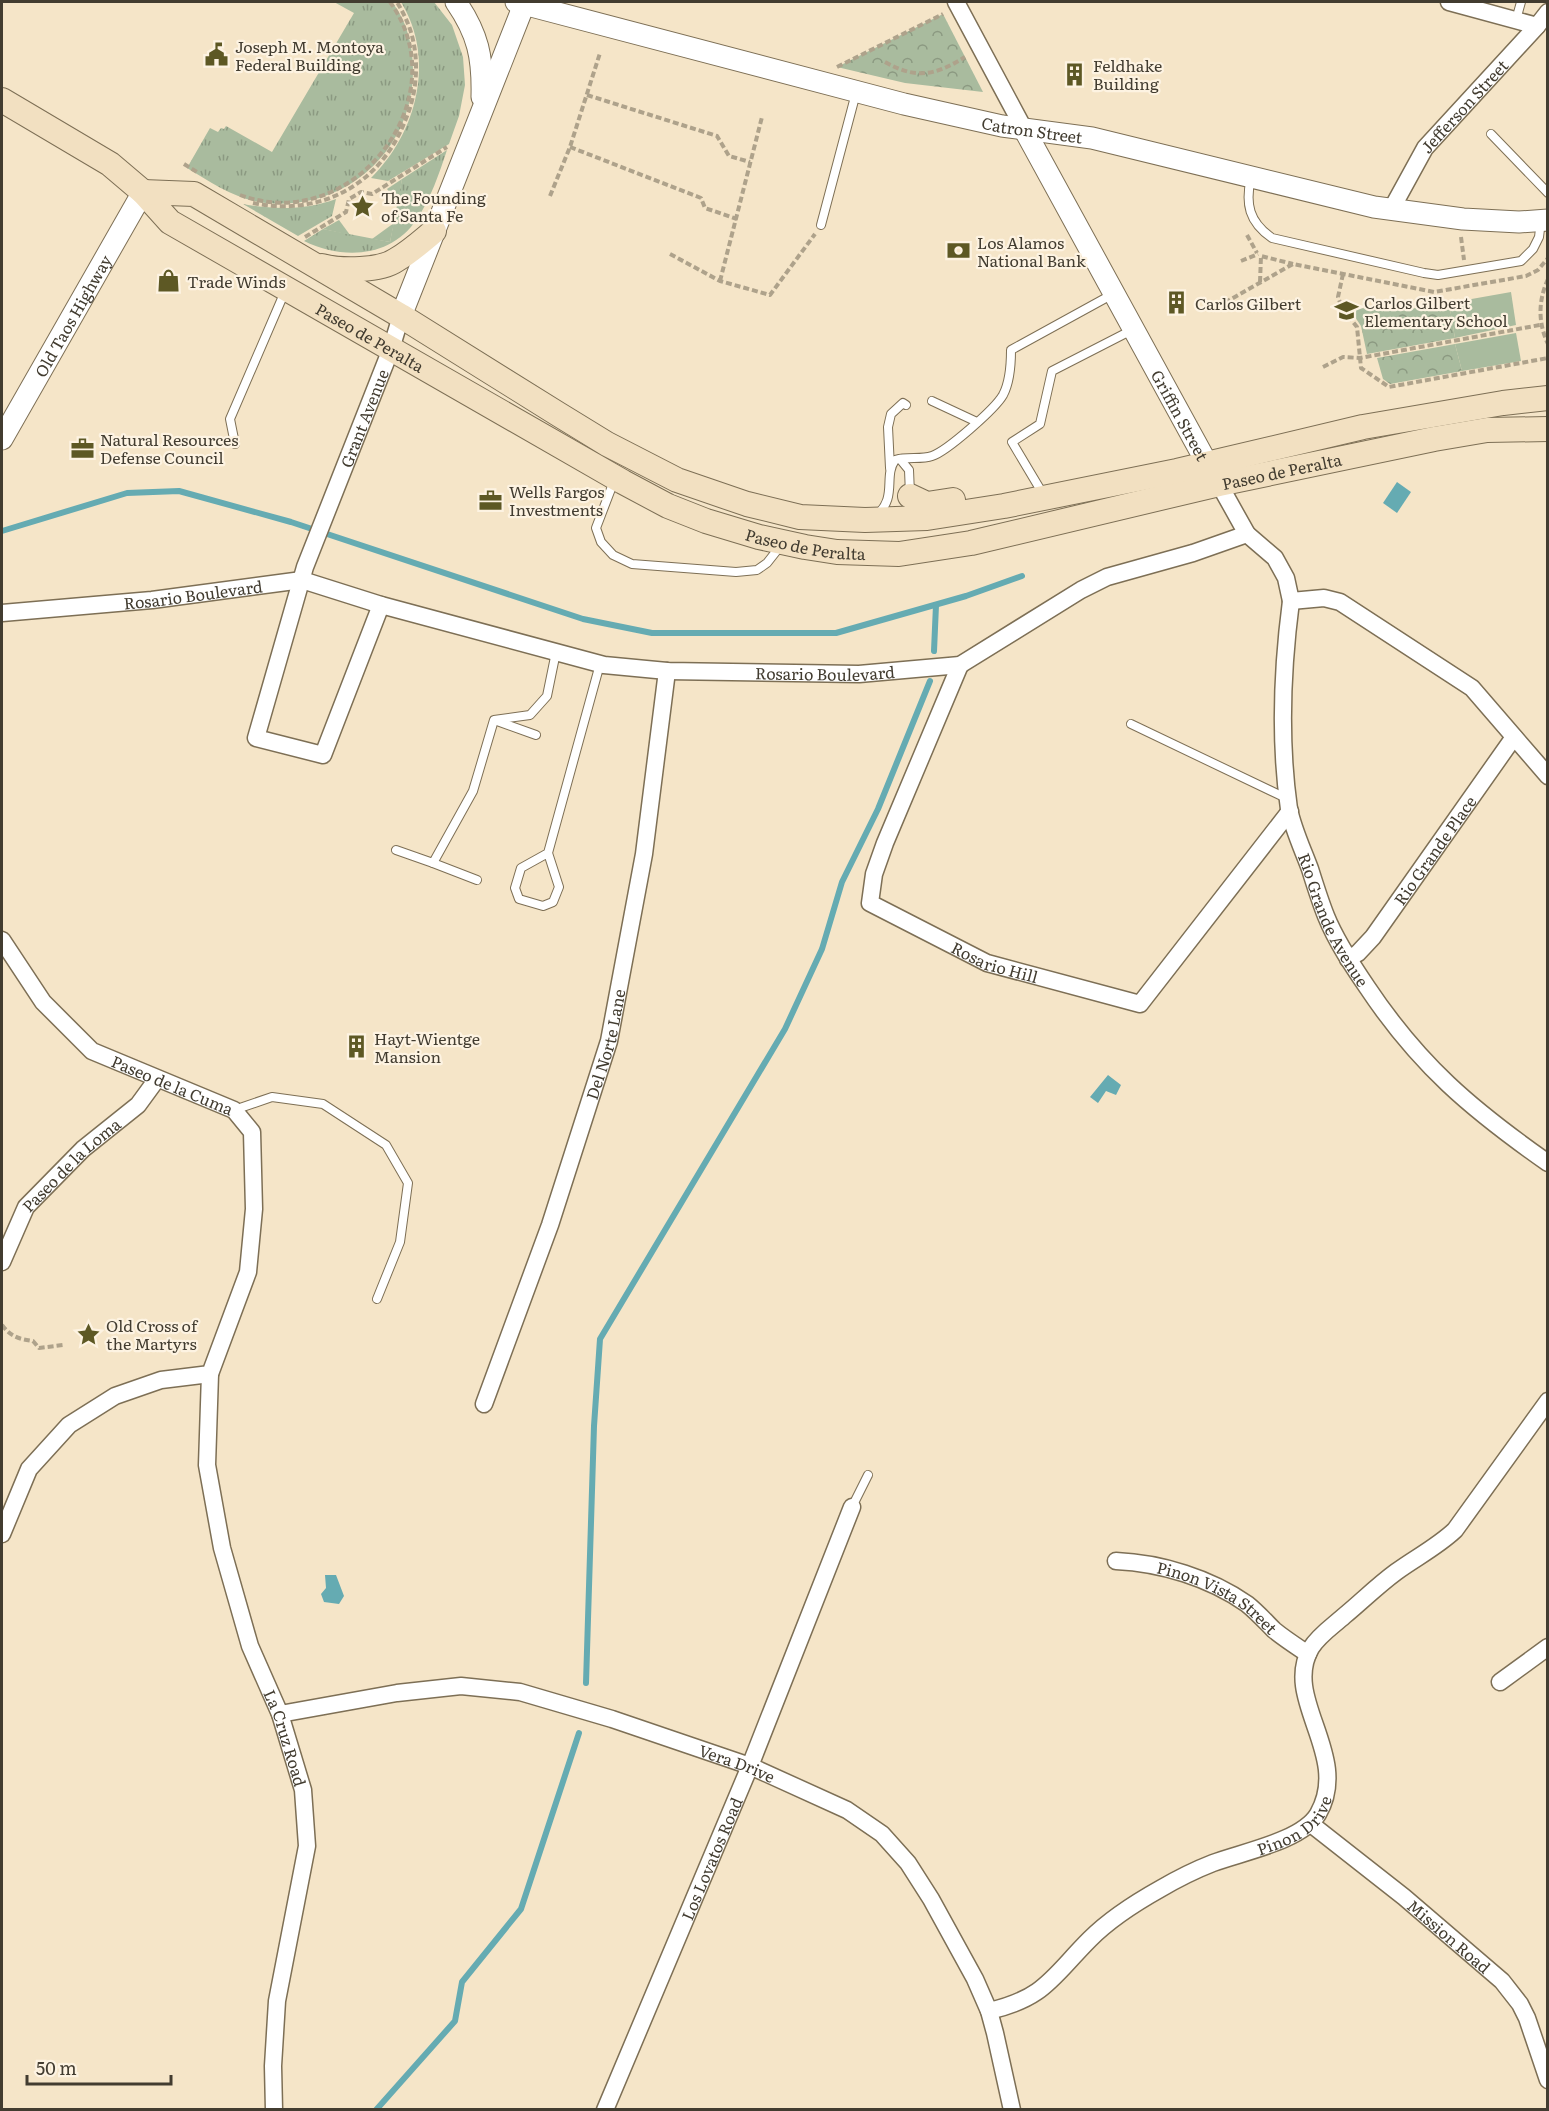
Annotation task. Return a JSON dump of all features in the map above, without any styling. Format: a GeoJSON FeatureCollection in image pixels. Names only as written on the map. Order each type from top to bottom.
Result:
{"type":"FeatureCollection","features":[{"type":"Feature","properties":{"kind":"main road","name":"Paseo de Peralta"},"geometry":{"type":"LineString","coordinates":[[2,100],[110,164],[143,192],[170,222],[616,477],[668,506],[706,521],[783,542],[837,552],[899,554],[982,541],[1213,474],[1363,427],[1503,403],[1548,398]]}},
{"type":"Feature","properties":{"kind":"main road","name":"Paseo de Peralta"},"geometry":{"type":"LineString","coordinates":[[143,192],[194,194],[303,251],[401,316],[558,414],[608,444],[677,480],[747,504],[800,517],[870,520],[912,507],[927,518],[1045,497],[1213,474],[1487,430],[1548,429]]}},
{"type":"Feature","properties":{"kind":"main road"},"geometry":{"type":"LineString","coordinates":[[303,251],[333,269],[376,266],[394,262],[434,231]]}},
{"type":"Feature","properties":{"kind":"street"},"geometry":{"type":"LineString","coordinates":[[456,2],[471,24],[477,40],[482,62],[482,110]]}},
{"type":"Feature","properties":{"kind":"street","name":"Grant Avenue"},"geometry":{"type":"LineString","coordinates":[[381,605],[323,755],[256,738],[304,574],[522,2]]}},
{"type":"Feature","properties":{"kind":"street","name":"Catron Street"},"geometry":{"type":"LineString","coordinates":[[522,2],[856,93],[951,116],[1092,138],[1391,210],[1492,221],[1544,220]]}},
{"type":"Feature","properties":{"kind":"street","name":"Griffin Street"},"geometry":{"type":"LineString","coordinates":[[956,2],[1247,534],[1275,558],[1286,578],[1291,601]]}},
{"type":"Feature","properties":{"kind":"street"},"geometry":{"type":"LineString","coordinates":[[1449,2],[1537,26]]}},
{"type":"Feature","properties":{"kind":"street","name":"Jefferson Street"},"geometry":{"type":"LineString","coordinates":[[1391,210],[1425,148],[1548,12]]}},
{"type":"Feature","properties":{"kind":"street","name":"Old Taos Highway"},"geometry":{"type":"LineString","coordinates":[[2,439],[143,192]]}},
{"type":"Feature","properties":{"kind":"street","name":"Rosario Boulevard"},"geometry":{"type":"LineString","coordinates":[[2,613],[153,600],[304,574],[381,605],[600,663],[667,671],[859,674],[960,665],[1081,590],[1107,578],[1247,534]]}},
{"type":"Feature","properties":{"kind":"street"},"geometry":{"type":"LineString","coordinates":[[1291,601],[1324,597],[1340,602],[1472,688],[1548,776]]}},
{"type":"Feature","properties":{"kind":"street","name":"Rio Grande Avenue"},"geometry":{"type":"LineString","coordinates":[[1291,601],[1283,663],[1282,721],[1289,805],[1327,918],[1348,959],[1394,1026],[1429,1067],[1488,1120],[1548,1163]]}},
{"type":"Feature","properties":{"kind":"street","name":"Rosario Hill"},"geometry":{"type":"LineString","coordinates":[[960,665],[885,843],[874,874],[870,903],[987,963],[1140,1004],[1289,805]]}},
{"type":"Feature","properties":{"kind":"street","name":"Del Norte Lane"},"geometry":{"type":"LineString","coordinates":[[484,1404],[550,1225],[609,1041],[644,854],[667,671]]}},
{"type":"Feature","properties":{"kind":"street","name":"Rio Grande Place"},"geometry":{"type":"LineString","coordinates":[[1348,959],[1358,953],[1373,937],[1514,737]]}},
{"type":"Feature","properties":{"kind":"street","name":"Paseo de la Cuma"},"geometry":{"type":"LineString","coordinates":[[2,940],[43,1002],[92,1051],[234,1110],[252,1132],[254,1209],[248,1272],[210,1374]]}},
{"type":"Feature","properties":{"kind":"street","name":"Paseo de la Loma"},"geometry":{"type":"LineString","coordinates":[[2,1262],[26,1207],[83,1149],[138,1105],[157,1079]]}},
{"type":"Feature","properties":{"kind":"street"},"geometry":{"type":"LineString","coordinates":[[2,1534],[29,1469],[69,1425],[115,1396],[161,1380],[210,1374]]}},
{"type":"Feature","properties":{"kind":"street","name":"La Cruz Road"},"geometry":{"type":"LineString","coordinates":[[210,1374],[207,1465],[222,1548],[250,1646],[280,1714],[303,1790],[307,1846],[277,2001],[273,2066],[274,2109]]}},
{"type":"Feature","properties":{"kind":"street"},"geometry":{"type":"LineString","coordinates":[[1308,1654],[1318,1639],[1383,1582],[1455,1530],[1548,1401]]}},
{"type":"Feature","properties":{"kind":"street","name":"Los Lovatos Road"},"geometry":{"type":"LineString","coordinates":[[605,2109],[750,1766],[852,1507]]}},
{"type":"Feature","properties":{"kind":"street","name":"Pinon Vista Street"},"geometry":{"type":"LineString","coordinates":[[1116,1561],[1175,1572],[1212,1585],[1245,1603],[1284,1638],[1308,1654]]}},
{"type":"Feature","properties":{"kind":"street"},"geometry":{"type":"LineString","coordinates":[[1500,1682],[1548,1647]]}},
{"type":"Feature","properties":{"kind":"street","name":"Pinon Drive"},"geometry":{"type":"LineString","coordinates":[[989,2011],[1017,2003],[1043,1989],[1104,1927],[1160,1889],[1212,1864],[1288,1838],[1311,1824],[1322,1805],[1328,1782],[1328,1771],[1304,1683],[1308,1654]]}},
{"type":"Feature","properties":{"kind":"street","name":"Vera Drive"},"geometry":{"type":"LineString","coordinates":[[280,1714],[397,1693],[461,1686],[520,1692],[612,1719],[750,1766],[847,1810],[882,1834],[896,1848],[931,1899],[975,1979],[989,2011],[1012,2109]]}},
{"type":"Feature","properties":{"kind":"street","name":"Mission Road"},"geometry":{"type":"LineString","coordinates":[[1311,1824],[1404,1897],[1502,1982],[1517,1999],[1527,2018],[1548,2080]]}},
{"type":"Feature","properties":{"kind":"lane"},"geometry":{"type":"LineString","coordinates":[[1516,20],[1521,2]]}},
{"type":"Feature","properties":{"kind":"lane"},"geometry":{"type":"LineString","coordinates":[[821,225],[856,93]]}},
{"type":"Feature","properties":{"kind":"lane"},"geometry":{"type":"LineString","coordinates":[[1491,134],[1548,193]]}},
{"type":"Feature","properties":{"kind":"lane"},"geometry":{"type":"LineString","coordinates":[[1251,178],[1247,195],[1251,213],[1264,232],[1272,238],[1424,273],[1453,273],[1521,261],[1536,243],[1544,220]]}},
{"type":"Feature","properties":{"kind":"lane"},"geometry":{"type":"LineString","coordinates":[[235,444],[230,419],[286,289]]}},
{"type":"Feature","properties":{"kind":"lane"},"geometry":{"type":"LineString","coordinates":[[890,468],[895,460],[932,456],[997,404],[1004,393],[1011,364],[1011,350],[1114,293]]}},
{"type":"Feature","properties":{"kind":"lane"},"geometry":{"type":"LineString","coordinates":[[1045,497],[1012,442],[1040,424],[1053,371],[1133,329]]}},
{"type":"Feature","properties":{"kind":"lane"},"geometry":{"type":"LineString","coordinates":[[932,401],[977,422]]}},
{"type":"Feature","properties":{"kind":"lane"},"geometry":{"type":"LineString","coordinates":[[870,520],[879,514],[891,489],[888,427],[891,414],[903,403],[906,405]]}},
{"type":"Feature","properties":{"kind":"lane"},"geometry":{"type":"LineString","coordinates":[[900,459],[909,470],[912,507]]}},
{"type":"Feature","properties":{"kind":"lane"},"geometry":{"type":"LineString","coordinates":[[616,477],[596,528],[601,542],[613,555],[632,564],[736,572],[757,570],[768,563],[783,542]]}},
{"type":"Feature","properties":{"kind":"lane"},"geometry":{"type":"LineString","coordinates":[[494,720],[530,715],[547,696],[556,652]]}},
{"type":"Feature","properties":{"kind":"lane"},"geometry":{"type":"LineString","coordinates":[[549,853],[521,868],[515,888],[519,899],[543,906],[553,902],[559,887],[549,853],[600,663]]}},
{"type":"Feature","properties":{"kind":"lane"},"geometry":{"type":"LineString","coordinates":[[494,720],[536,735]]}},
{"type":"Feature","properties":{"kind":"lane"},"geometry":{"type":"LineString","coordinates":[[433,863],[473,790],[494,720]]}},
{"type":"Feature","properties":{"kind":"lane"},"geometry":{"type":"LineString","coordinates":[[1131,724],[1289,805]]}},
{"type":"Feature","properties":{"kind":"lane"},"geometry":{"type":"LineString","coordinates":[[396,850],[477,879]]}},
{"type":"Feature","properties":{"kind":"lane"},"geometry":{"type":"LineString","coordinates":[[234,1110],[272,1097],[322,1104],[386,1144],[408,1183],[400,1242],[377,1299]]}},
{"type":"Feature","properties":{"kind":"lane"},"geometry":{"type":"LineString","coordinates":[[852,1507],[868,1475]]}},
{"type":"Feature","properties":{"kind":"path"},"geometry":{"type":"LineString","coordinates":[[231,191],[264,201],[310,199],[339,190],[368,170],[379,159],[404,113],[411,79],[409,47],[404,26],[390,2]]}},
{"type":"Feature","properties":{"kind":"path"},"geometry":{"type":"LineString","coordinates":[[237,199],[264,205],[308,204],[336,196],[350,188],[362,181],[383,161],[403,127],[414,96],[416,80],[414,40],[397,2]]}},
{"type":"Feature","properties":{"kind":"path"},"geometry":{"type":"LineString","coordinates":[[837,67],[943,14]]}},
{"type":"Feature","properties":{"kind":"path"},"geometry":{"type":"LineString","coordinates":[[550,196],[570,147],[600,53]]}},
{"type":"Feature","properties":{"kind":"path"},"geometry":{"type":"LineString","coordinates":[[885,62],[904,71],[918,74],[945,69],[965,57]]}},
{"type":"Feature","properties":{"kind":"path"},"geometry":{"type":"LineString","coordinates":[[587,95],[717,136],[729,156],[750,162]]}},
{"type":"Feature","properties":{"kind":"path"},"geometry":{"type":"LineString","coordinates":[[720,281],[762,117]]}},
{"type":"Feature","properties":{"kind":"path"},"geometry":{"type":"LineString","coordinates":[[303,251],[346,212],[349,199],[361,192],[372,194],[451,145]]}},
{"type":"Feature","properties":{"kind":"path"},"geometry":{"type":"LineString","coordinates":[[570,147],[701,198],[705,208],[736,219]]}},
{"type":"Feature","properties":{"kind":"path"},"geometry":{"type":"LineString","coordinates":[[184,164],[203,176]]}},
{"type":"Feature","properties":{"kind":"path"},"geometry":{"type":"LineString","coordinates":[[350,188],[355,195]]}},
{"type":"Feature","properties":{"kind":"path"},"geometry":{"type":"LineString","coordinates":[[670,254],[720,281],[770,295],[821,225]]}},
{"type":"Feature","properties":{"kind":"path"},"geometry":{"type":"LineString","coordinates":[[1461,237],[1464,260]]}},
{"type":"Feature","properties":{"kind":"path"},"geometry":{"type":"LineString","coordinates":[[1241,261],[1257,253],[1293,264],[1434,292],[1526,276],[1538,270],[1548,258]]}},
{"type":"Feature","properties":{"kind":"path"},"geometry":{"type":"LineString","coordinates":[[1260,282],[1261,256]]}},
{"type":"Feature","properties":{"kind":"path"},"geometry":{"type":"LineString","coordinates":[[1217,307],[1293,264]]}},
{"type":"Feature","properties":{"kind":"path"},"geometry":{"type":"LineString","coordinates":[[1343,274],[1338,297],[1342,308],[1358,327],[1361,368],[1389,387],[1548,358]]}},
{"type":"Feature","properties":{"kind":"path"},"geometry":{"type":"LineString","coordinates":[[1548,279],[1543,290],[1540,325],[1548,344]]}},
{"type":"Feature","properties":{"kind":"path"},"geometry":{"type":"LineString","coordinates":[[1323,367],[1342,357],[1360,358],[1540,325]]}},
{"type":"Feature","properties":{"kind":"path"},"geometry":{"type":"LineString","coordinates":[[2,1325],[8,1333],[33,1341],[39,1348],[63,1345]]}},
{"type":"Feature","properties":{"kind":"green space"},"geometry":{"type":"Polygon","coordinates":[[[334,2],[392,2],[405,26],[413,61],[410,99],[401,126],[387,150],[369,170],[347,186],[322,197],[295,203],[266,203],[245,198],[225,190],[187,168],[210,128],[218,132],[226,126],[272,152],[354,13],[334,2]]]}},
{"type":"Feature","properties":{"kind":"green space"},"geometry":{"type":"Polygon","coordinates":[[[401,2],[434,2],[452,25],[463,57],[465,85],[459,116],[449,144],[388,181],[371,178],[400,140],[410,118],[419,71],[418,47],[412,24],[401,2]]]}},
{"type":"Feature","properties":{"kind":"green space"},"geometry":{"type":"Polygon","coordinates":[[[943,14],[983,92],[905,83],[837,67],[943,14]]]}},
{"type":"Feature","properties":{"kind":"green space"},"geometry":{"type":"Polygon","coordinates":[[[447,150],[422,211],[406,232],[394,242],[365,252],[350,253],[334,251],[304,241],[323,229],[390,242],[402,179],[447,150]]]}},
{"type":"Feature","properties":{"kind":"green space"},"geometry":{"type":"Polygon","coordinates":[[[402,179],[398,204],[387,189],[402,179]]]}},
{"type":"Feature","properties":{"kind":"green space"},"geometry":{"type":"Polygon","coordinates":[[[336,199],[332,216],[298,236],[243,204],[290,208],[325,203],[336,199]]]}},
{"type":"Feature","properties":{"kind":"green space"},"geometry":{"type":"Polygon","coordinates":[[[339,220],[350,235],[323,229],[339,220]]]}},
{"type":"Feature","properties":{"kind":"green space"},"geometry":{"type":"Polygon","coordinates":[[[394,223],[390,242],[372,239],[394,223]]]}},
{"type":"Feature","properties":{"kind":"green space"},"geometry":{"type":"Polygon","coordinates":[[[1511,292],[1516,325],[1455,338],[1449,303],[1511,292]]]}},
{"type":"Feature","properties":{"kind":"green space"},"geometry":{"type":"Polygon","coordinates":[[[1449,303],[1455,338],[1367,354],[1361,326],[1349,308],[1409,309],[1449,303]]]}},
{"type":"Feature","properties":{"kind":"green space"},"geometry":{"type":"Polygon","coordinates":[[[1516,333],[1521,361],[1462,371],[1455,344],[1516,333]]]}},
{"type":"Feature","properties":{"kind":"green space"},"geometry":{"type":"Polygon","coordinates":[[[1455,344],[1462,371],[1390,384],[1383,379],[1377,358],[1455,344]]]}},
{"type":"Feature","properties":{"kind":"water"},"geometry":{"type":"Polygon","coordinates":[[[1397,482],[1411,492],[1397,513],[1383,503],[1397,482]]]}},
{"type":"Feature","properties":{"kind":"water"},"geometry":{"type":"Polygon","coordinates":[[[1108,1075],[1121,1085],[1116,1095],[1106,1091],[1098,1103],[1090,1097],[1108,1075]]]}},
{"type":"Feature","properties":{"kind":"water"},"geometry":{"type":"Polygon","coordinates":[[[325,1575],[336,1575],[344,1596],[339,1604],[324,1602],[321,1594],[326,1588],[325,1575]]]}},
{"type":"Feature","properties":{"kind":"waterway"},"geometry":{"type":"LineString","coordinates":[[2,531],[127,493],[179,491],[291,522],[583,619],[652,633],[836,633],[966,596],[1022,576]]}},
{"type":"Feature","properties":{"kind":"waterway"},"geometry":{"type":"LineString","coordinates":[[934,651],[936,605]]}},
{"type":"Feature","properties":{"kind":"waterway"},"geometry":{"type":"LineString","coordinates":[[586,1683],[594,1426],[600,1339],[785,1029],[822,949],[842,882],[878,809],[930,681]]}},
{"type":"Feature","properties":{"kind":"waterway"},"geometry":{"type":"LineString","coordinates":[[376,2110],[455,2021],[462,1982],[521,1909],[579,1733]]}},
{"type":"Feature","properties":{"kind":"place","name":"Joseph M. Montoya Federal Building"},"geometry":{"type":"Point","coordinates":[217,55]}},
{"type":"Feature","properties":{"kind":"place","name":"Feldhake Building"},"geometry":{"type":"Point","coordinates":[1075,74]}},
{"type":"Feature","properties":{"kind":"place","name":"The Founding of Santa Fe"},"geometry":{"type":"Point","coordinates":[363,206]}},
{"type":"Feature","properties":{"kind":"place","name":"Los Alamos National Bank"},"geometry":{"type":"Point","coordinates":[959,251]}},
{"type":"Feature","properties":{"kind":"place","name":"Trade Winds"},"geometry":{"type":"Point","coordinates":[169,281]}},
{"type":"Feature","properties":{"kind":"place","name":"Carlos Gilbert"},"geometry":{"type":"Point","coordinates":[1177,303]}},
{"type":"Feature","properties":{"kind":"place","name":"Carlos Gilbert Elementary School"},"geometry":{"type":"Point","coordinates":[1346,311]}},
{"type":"Feature","properties":{"kind":"place","name":"Natural Resources Defense Council"},"geometry":{"type":"Point","coordinates":[82,448]}},
{"type":"Feature","properties":{"kind":"place","name":"Wells Fargos Investments"},"geometry":{"type":"Point","coordinates":[491,500]}},
{"type":"Feature","properties":{"kind":"place","name":"Hayt-Wientge Mansion"},"geometry":{"type":"Point","coordinates":[356,1047]}},
{"type":"Feature","properties":{"kind":"place","name":"Old Cross of the Martyrs"},"geometry":{"type":"Point","coordinates":[88,1334]}}]}
